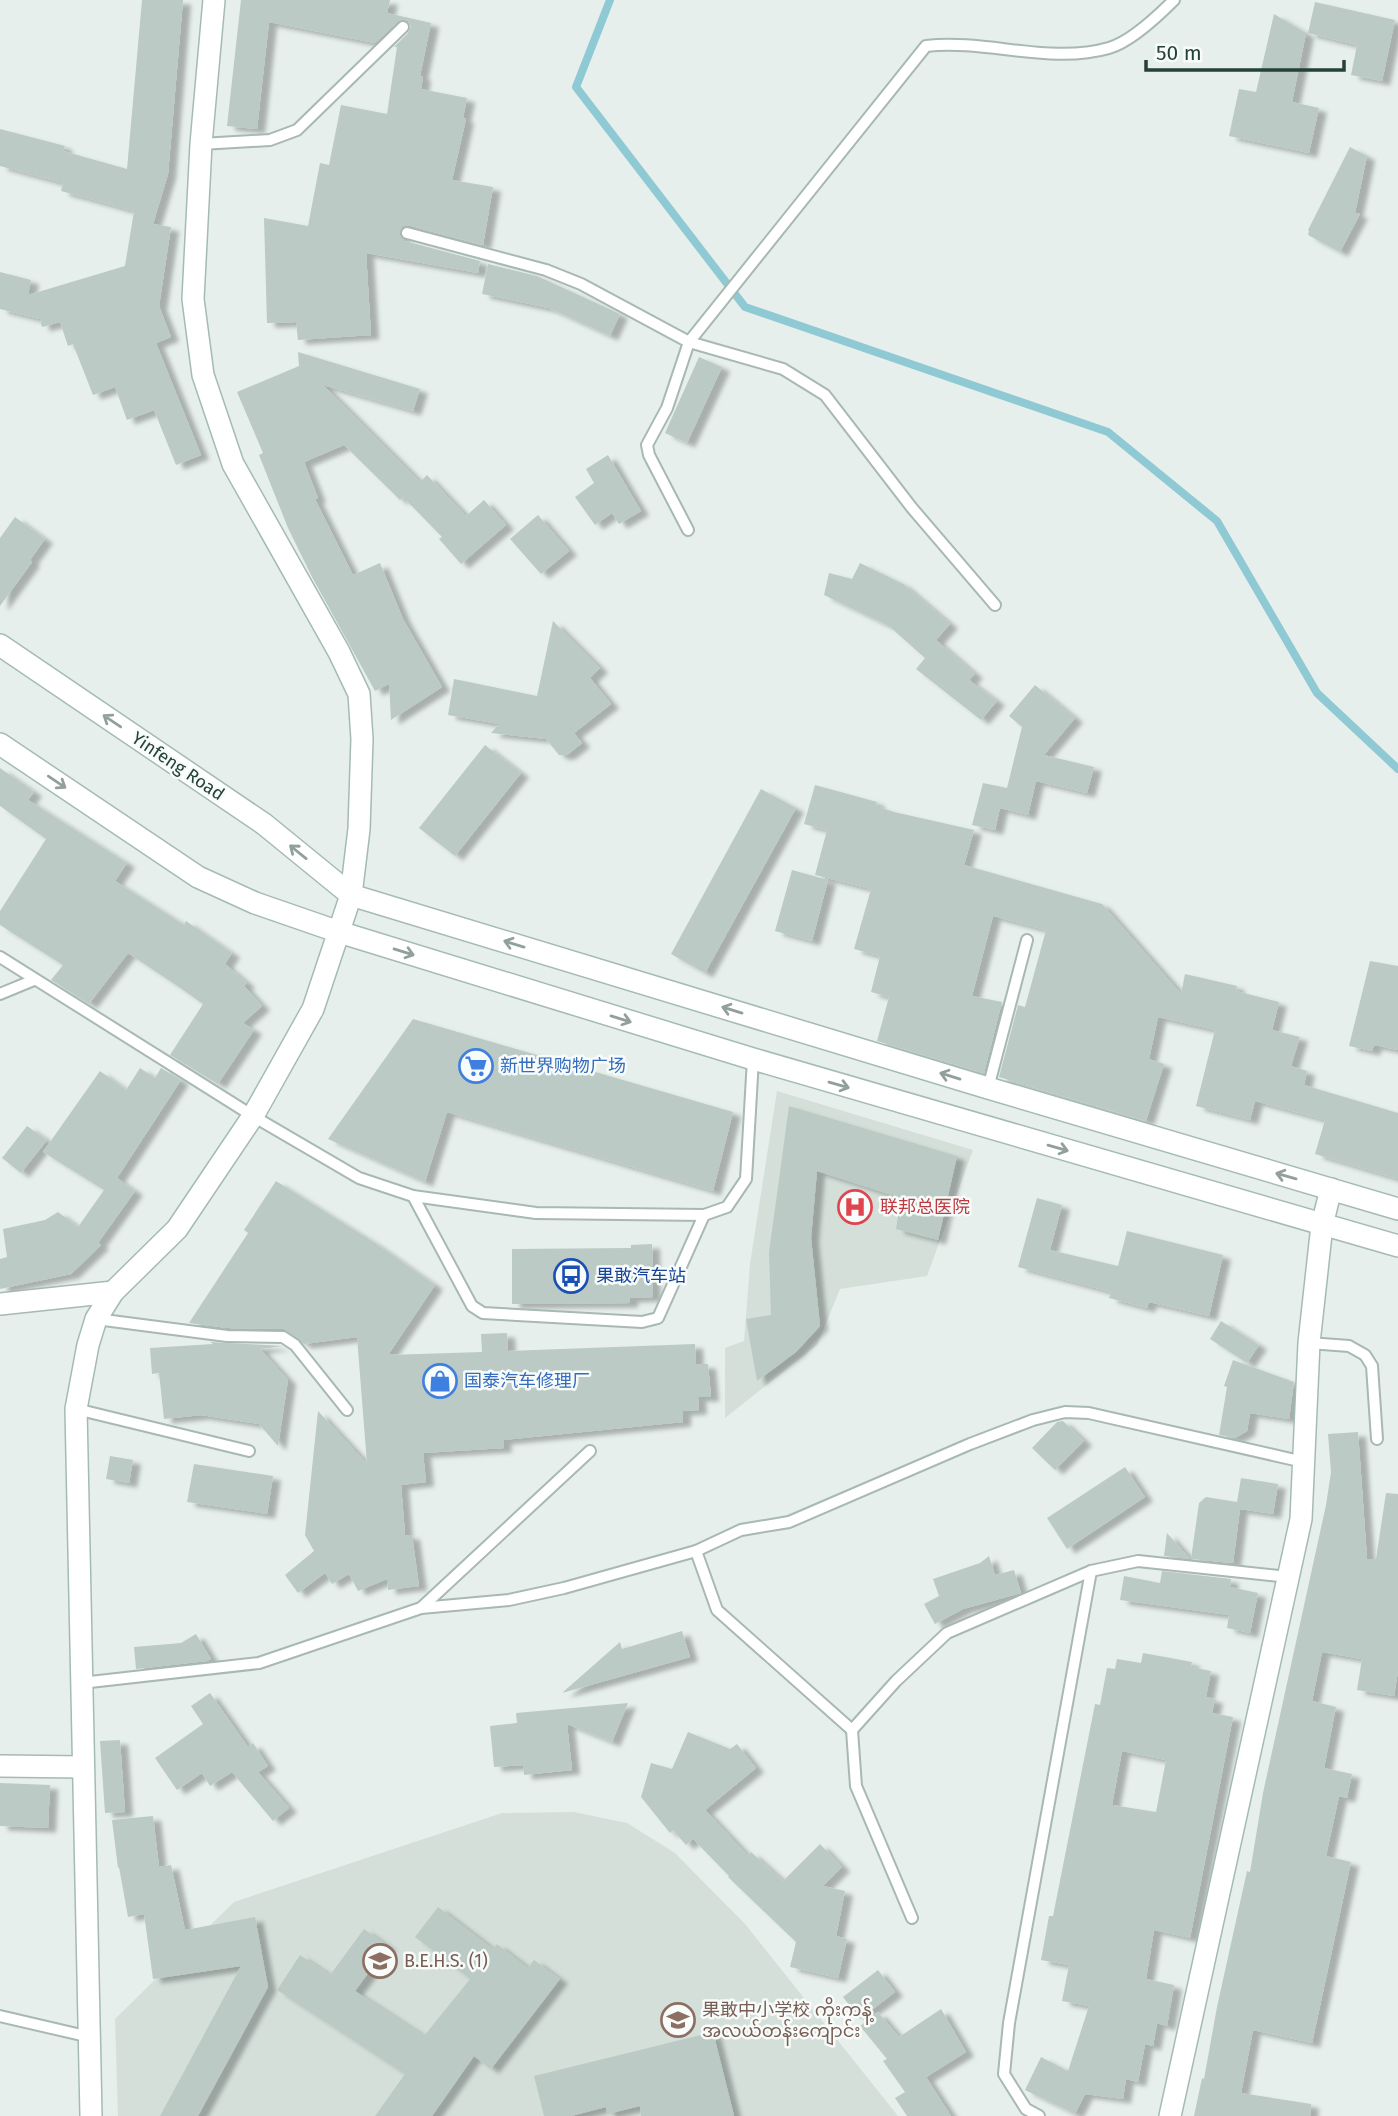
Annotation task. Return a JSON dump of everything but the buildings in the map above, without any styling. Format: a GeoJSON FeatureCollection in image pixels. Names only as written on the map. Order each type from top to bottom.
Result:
{"type":"FeatureCollection","features":[{"type":"Feature","properties":{"kind":"main road"},"geometry":{"type":"LineString","coordinates":[[92,2116],[80,1683],[76,1409],[88,1345],[96,1319],[113,1292],[177,1229],[253,1116],[313,1009],[351,895],[359,829],[362,739],[359,694],[339,652],[233,464],[203,376],[192,299],[201,144],[214,0]]}},
{"type":"Feature","properties":{"kind":"main road","name":"Yinfeng Road"},"geometry":{"type":"LineString","coordinates":[[0,646],[264,824],[351,895]]}},
{"type":"Feature","properties":{"kind":"main road"},"geometry":{"type":"LineString","coordinates":[[0,744],[198,877],[255,903],[339,932],[753,1059],[1398,1246]]}},
{"type":"Feature","properties":{"kind":"main road"},"geometry":{"type":"LineString","coordinates":[[351,895],[1398,1209]]}},
{"type":"Feature","properties":{"kind":"main road"},"geometry":{"type":"LineString","coordinates":[[1170,2116],[1301,1519],[1309,1343],[1322,1225],[1331,1189]]}},
{"type":"Feature","properties":{"kind":"main road"},"geometry":{"type":"LineString","coordinates":[[0,1304],[113,1292]]}},
{"type":"Feature","properties":{"kind":"main road"},"geometry":{"type":"LineString","coordinates":[[0,1766],[83,1767]]}},
{"type":"Feature","properties":{"kind":"lane"},"geometry":{"type":"LineString","coordinates":[[688,530],[649,454],[648,445],[667,408],[689,342],[715,313],[926,46],[947,44],[1062,54],[1111,47],[1154,20],[1174,0]]}},
{"type":"Feature","properties":{"kind":"lane"},"geometry":{"type":"LineString","coordinates":[[201,144],[270,140],[297,130],[403,27]]}},
{"type":"Feature","properties":{"kind":"lane"},"geometry":{"type":"LineString","coordinates":[[407,233],[546,270],[581,284],[689,342],[783,369],[825,395],[912,508],[995,605]]}},
{"type":"Feature","properties":{"kind":"lane"},"geometry":{"type":"LineString","coordinates":[[988,1088],[1027,940]]}},
{"type":"Feature","properties":{"kind":"lane"},"geometry":{"type":"LineString","coordinates":[[0,957],[253,1116],[359,1178],[413,1196],[536,1213],[704,1215],[727,1207],[746,1180],[753,1059]]}},
{"type":"Feature","properties":{"kind":"lane"},"geometry":{"type":"LineString","coordinates":[[0,994],[34,980]]}},
{"type":"Feature","properties":{"kind":"lane"},"geometry":{"type":"LineString","coordinates":[[413,1196],[472,1306],[483,1313],[642,1322],[658,1318],[704,1215]]}},
{"type":"Feature","properties":{"kind":"lane"},"geometry":{"type":"LineString","coordinates":[[96,1319],[227,1336],[283,1337],[295,1345],[347,1410]]}},
{"type":"Feature","properties":{"kind":"lane"},"geometry":{"type":"LineString","coordinates":[[1309,1343],[1349,1346],[1365,1355],[1372,1366],[1377,1440]]}},
{"type":"Feature","properties":{"kind":"lane"},"geometry":{"type":"LineString","coordinates":[[76,1409],[249,1451]]}},
{"type":"Feature","properties":{"kind":"lane"},"geometry":{"type":"LineString","coordinates":[[80,1683],[259,1663],[421,1608],[509,1600],[564,1588],[696,1551],[741,1530],[789,1522],[970,1444],[1033,1420],[1065,1412],[1089,1413],[1304,1462]]}},
{"type":"Feature","properties":{"kind":"lane"},"geometry":{"type":"LineString","coordinates":[[421,1608],[590,1451]]}},
{"type":"Feature","properties":{"kind":"lane"},"geometry":{"type":"LineString","coordinates":[[696,1551],[717,1610],[852,1730],[856,1786],[912,1918]]}},
{"type":"Feature","properties":{"kind":"lane"},"geometry":{"type":"LineString","coordinates":[[852,1730],[896,1681],[947,1633],[1091,1571],[1138,1561],[1288,1577]]}},
{"type":"Feature","properties":{"kind":"lane"},"geometry":{"type":"LineString","coordinates":[[1039,2116],[1026,2109],[1004,2074],[1007,2036],[1091,1571]]}},
{"type":"Feature","properties":{"kind":"lane"},"geometry":{"type":"LineString","coordinates":[[0,2016],[90,2037]]}},
{"type":"Feature","properties":{"kind":"shaded area","name":"联邦总医院"},"geometry":{"type":"Polygon","coordinates":[[[777,1091],[973,1150],[927,1276],[840,1289],[817,1345],[725,1418],[725,1348],[744,1341],[750,1264],[777,1091]]]}},
{"type":"Feature","properties":{"kind":"shaded area","name":"B.E.H.S. (1)"},"geometry":{"type":"Polygon","coordinates":[[[574,1812],[627,1823],[675,1853],[745,1924],[898,2116],[118,2116],[115,2019],[234,1902],[502,1813],[574,1812]]]}},
{"type":"Feature","properties":{"kind":"waterway"},"geometry":{"type":"LineString","coordinates":[[610,0],[576,87],[745,307],[1108,432],[1217,521],[1317,693],[1398,769]]}},
{"type":"Feature","properties":{"kind":"place","name":"新世界购物广场"},"geometry":{"type":"Point","coordinates":[476,1066]}},
{"type":"Feature","properties":{"kind":"place","name":"联邦总医院"},"geometry":{"type":"Point","coordinates":[855,1207]}},
{"type":"Feature","properties":{"kind":"place","name":"果敢汽车站"},"geometry":{"type":"Point","coordinates":[571,1276]}},
{"type":"Feature","properties":{"kind":"place","name":"国泰汽车修理厂"},"geometry":{"type":"Point","coordinates":[440,1381]}},
{"type":"Feature","properties":{"kind":"place","name":"B.E.H.S. (1)"},"geometry":{"type":"Point","coordinates":[380,1961]}},
{"type":"Feature","properties":{"kind":"place","name":"果敢中小学校 ကိုးကန့် အလယ်တန်းကျောင်း"},"geometry":{"type":"Point","coordinates":[678,2020]}}]}
